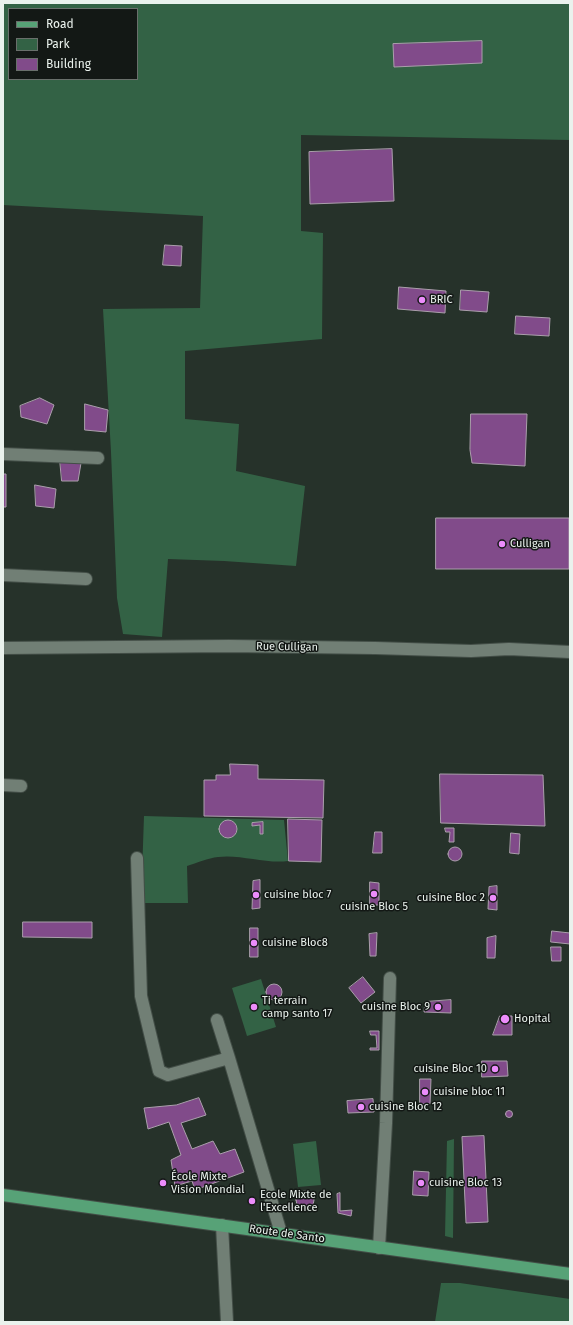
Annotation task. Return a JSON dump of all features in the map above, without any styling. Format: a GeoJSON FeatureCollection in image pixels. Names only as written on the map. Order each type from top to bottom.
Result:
{"type":"FeatureCollection","features":[{"type":"Feature","properties":{"kind":"main road","name":"Route de Santo"},"geometry":{"type":"LineString","coordinates":[[3,1194],[570,1274]]}},
{"type":"Feature","properties":{"kind":"street"},"geometry":{"type":"LineString","coordinates":[[3,454],[98,458]]}},
{"type":"Feature","properties":{"kind":"street"},"geometry":{"type":"LineString","coordinates":[[3,575],[86,578]]}},
{"type":"Feature","properties":{"kind":"street","name":"Rue Culligan"},"geometry":{"type":"LineString","coordinates":[[3,648],[229,646],[471,650],[509,649],[570,652]]}},
{"type":"Feature","properties":{"kind":"street"},"geometry":{"type":"LineString","coordinates":[[3,786],[21,786]]}},
{"type":"Feature","properties":{"kind":"street"},"geometry":{"type":"LineString","coordinates":[[137,858],[142,996],[159,1071],[168,1075],[229,1058]]}},
{"type":"Feature","properties":{"kind":"street"},"geometry":{"type":"LineString","coordinates":[[380,1248],[386,1123],[390,978]]}},
{"type":"Feature","properties":{"kind":"street"},"geometry":{"type":"LineString","coordinates":[[217,1020],[281,1233]]}},
{"type":"Feature","properties":{"kind":"street"},"geometry":{"type":"LineString","coordinates":[[222,1225],[227,1322]]}},
{"type":"Feature","properties":{"kind":"green space"},"geometry":{"type":"Polygon","coordinates":[[[3,3],[570,3],[570,140],[301,135],[301,231],[323,233],[322,339],[185,351],[185,419],[239,424],[236,471],[305,486],[296,566],[168,559],[162,637],[123,634],[117,598],[103,309],[200,308],[203,216],[3,205],[3,3]]]}},
{"type":"Feature","properties":{"kind":"green space"},"geometry":{"type":"Polygon","coordinates":[[[144,816],[284,820],[288,861],[280,862],[226,856],[206,859],[187,866],[188,903],[141,903],[144,816]]]}},
{"type":"Feature","properties":{"kind":"green space","name":"Ti terrain camp santo 17"},"geometry":{"type":"Polygon","coordinates":[[[261,979],[276,1027],[247,1036],[232,988],[261,979]]]}},
{"type":"Feature","properties":{"kind":"green space"},"geometry":{"type":"Polygon","coordinates":[[[454,1139],[453,1238],[445,1236],[447,1141],[454,1139]]]}},
{"type":"Feature","properties":{"kind":"green space"},"geometry":{"type":"Polygon","coordinates":[[[316,1141],[321,1185],[298,1187],[293,1144],[316,1141]]]}},
{"type":"Feature","properties":{"kind":"green space"},"geometry":{"type":"Polygon","coordinates":[[[441,1283],[460,1283],[570,1299],[570,1322],[435,1322],[441,1283]]]}},
{"type":"Feature","properties":{"kind":"building"},"geometry":{"type":"Polygon","coordinates":[[[482,41],[482,63],[394,67],[393,44],[482,41]]]}},
{"type":"Feature","properties":{"kind":"building"},"geometry":{"type":"Polygon","coordinates":[[[392,149],[394,201],[310,204],[309,152],[392,149]]]}},
{"type":"Feature","properties":{"kind":"building"},"geometry":{"type":"Polygon","coordinates":[[[165,245],[182,246],[181,266],[163,265],[165,245]]]}},
{"type":"Feature","properties":{"kind":"building","name":"BRIC"},"geometry":{"type":"Polygon","coordinates":[[[399,287],[446,291],[445,313],[398,309],[399,287]]]}},
{"type":"Feature","properties":{"kind":"building"},"geometry":{"type":"Polygon","coordinates":[[[461,290],[489,292],[487,312],[460,310],[461,290]]]}},
{"type":"Feature","properties":{"kind":"building"},"geometry":{"type":"Polygon","coordinates":[[[516,316],[550,318],[549,336],[515,334],[516,316]]]}},
{"type":"Feature","properties":{"kind":"building"},"geometry":{"type":"Polygon","coordinates":[[[40,398],[54,405],[47,424],[21,417],[20,406],[40,398]]]}},
{"type":"Feature","properties":{"kind":"building"},"geometry":{"type":"Polygon","coordinates":[[[85,404],[108,410],[106,432],[85,430],[85,404]]]}},
{"type":"Feature","properties":{"kind":"building"},"geometry":{"type":"Polygon","coordinates":[[[471,414],[527,414],[525,466],[472,463],[470,450],[471,414]]]}},
{"type":"Feature","properties":{"kind":"building"},"geometry":{"type":"Polygon","coordinates":[[[60,460],[81,463],[78,481],[62,481],[60,460]]]}},
{"type":"Feature","properties":{"kind":"building"},"geometry":{"type":"Polygon","coordinates":[[[3,474],[6,474],[6,507],[3,507],[3,474]]]}},
{"type":"Feature","properties":{"kind":"building"},"geometry":{"type":"Polygon","coordinates":[[[35,485],[56,489],[54,508],[36,506],[35,485]]]}},
{"type":"Feature","properties":{"kind":"building","name":"Culligan"},"geometry":{"type":"Polygon","coordinates":[[[436,518],[569,518],[569,569],[436,569],[436,518]]]}},
{"type":"Feature","properties":{"kind":"building"},"geometry":{"type":"Polygon","coordinates":[[[230,764],[258,765],[258,779],[324,780],[323,818],[204,816],[204,780],[216,780],[216,775],[230,775],[230,764]]]}},
{"type":"Feature","properties":{"kind":"building"},"geometry":{"type":"Polygon","coordinates":[[[440,774],[543,775],[545,826],[441,823],[440,774]]]}},
{"type":"Feature","properties":{"kind":"building"},"geometry":{"type":"Polygon","coordinates":[[[288,819],[322,820],[321,862],[289,861],[288,819]]]}},
{"type":"Feature","properties":{"kind":"building"},"geometry":{"type":"Polygon","coordinates":[[[228,820],[234,823],[237,829],[234,835],[228,838],[222,835],[219,829],[222,823],[228,820]]]}},
{"type":"Feature","properties":{"kind":"building"},"geometry":{"type":"Polygon","coordinates":[[[263,822],[263,834],[260,834],[260,825],[252,826],[252,823],[263,822]]]}},
{"type":"Feature","properties":{"kind":"building"},"geometry":{"type":"Polygon","coordinates":[[[445,828],[454,828],[454,842],[449,842],[450,832],[446,832],[445,828]]]}},
{"type":"Feature","properties":{"kind":"building"},"geometry":{"type":"Polygon","coordinates":[[[375,832],[382,832],[382,853],[373,853],[375,832]]]}},
{"type":"Feature","properties":{"kind":"building"},"geometry":{"type":"Polygon","coordinates":[[[511,833],[520,834],[519,854],[510,853],[511,833]]]}},
{"type":"Feature","properties":{"kind":"building"},"geometry":{"type":"Polygon","coordinates":[[[452,847],[458,847],[462,851],[462,857],[458,861],[452,861],[448,857],[448,851],[452,847]]]}},
{"type":"Feature","properties":{"kind":"building","name":"cuisine bloc 7"},"geometry":{"type":"Polygon","coordinates":[[[260,880],[260,908],[252,909],[253,881],[260,880]]]}},
{"type":"Feature","properties":{"kind":"building","name":"cuisine Bloc 5"},"geometry":{"type":"Polygon","coordinates":[[[370,882],[379,883],[379,905],[370,905],[370,882]]]}},
{"type":"Feature","properties":{"kind":"building","name":"cuisine Bloc 2"},"geometry":{"type":"Polygon","coordinates":[[[497,886],[497,910],[488,909],[489,887],[497,886]]]}},
{"type":"Feature","properties":{"kind":"building"},"geometry":{"type":"Polygon","coordinates":[[[23,922],[92,922],[92,938],[23,937],[23,922]]]}},
{"type":"Feature","properties":{"kind":"building","name":"cuisine Bloc8"},"geometry":{"type":"Polygon","coordinates":[[[250,928],[258,928],[258,957],[250,957],[250,928]]]}},
{"type":"Feature","properties":{"kind":"building"},"geometry":{"type":"Polygon","coordinates":[[[552,931],[570,933],[570,944],[551,942],[552,931]]]}},
{"type":"Feature","properties":{"kind":"building"},"geometry":{"type":"Polygon","coordinates":[[[377,933],[376,956],[370,956],[369,934],[377,933]]]}},
{"type":"Feature","properties":{"kind":"building"},"geometry":{"type":"Polygon","coordinates":[[[496,936],[495,958],[487,958],[487,938],[496,936]]]}},
{"type":"Feature","properties":{"kind":"building"},"geometry":{"type":"Polygon","coordinates":[[[551,947],[561,947],[561,961],[552,961],[551,947]]]}},
{"type":"Feature","properties":{"kind":"building"},"geometry":{"type":"Polygon","coordinates":[[[363,977],[375,992],[361,1003],[349,988],[363,977]]]}},
{"type":"Feature","properties":{"kind":"building"},"geometry":{"type":"Polygon","coordinates":[[[271,984],[277,984],[282,989],[280,998],[277,1000],[271,1000],[266,995],[266,989],[271,984]]]}},
{"type":"Feature","properties":{"kind":"building","name":"cuisine Bloc 9"},"geometry":{"type":"Polygon","coordinates":[[[451,1000],[451,1013],[424,1012],[425,1002],[451,1000]]]}},
{"type":"Feature","properties":{"kind":"building"},"geometry":{"type":"Polygon","coordinates":[[[500,1016],[512,1016],[512,1035],[493,1035],[500,1016]]]}},
{"type":"Feature","properties":{"kind":"building"},"geometry":{"type":"Polygon","coordinates":[[[370,1031],[379,1031],[379,1050],[370,1050],[370,1048],[377,1048],[376,1035],[371,1035],[370,1031]]]}},
{"type":"Feature","properties":{"kind":"building","name":"cuisine Bloc 10"},"geometry":{"type":"Polygon","coordinates":[[[482,1061],[507,1061],[508,1076],[482,1077],[482,1061]]]}},
{"type":"Feature","properties":{"kind":"building","name":"cuisine bloc 11"},"geometry":{"type":"Polygon","coordinates":[[[420,1079],[431,1079],[430,1104],[420,1104],[420,1079]]]}},
{"type":"Feature","properties":{"kind":"building"},"geometry":{"type":"Polygon","coordinates":[[[199,1098],[206,1115],[181,1123],[192,1149],[213,1141],[220,1154],[235,1149],[244,1172],[195,1190],[192,1181],[175,1186],[171,1160],[181,1155],[169,1122],[148,1129],[144,1108],[176,1105],[199,1098]]]}},
{"type":"Feature","properties":{"kind":"building","name":"cuisine Bloc 12"},"geometry":{"type":"Polygon","coordinates":[[[373,1099],[374,1112],[348,1113],[347,1101],[373,1099]]]}},
{"type":"Feature","properties":{"kind":"building"},"geometry":{"type":"Polygon","coordinates":[[[509,1111],[512,1114],[509,1117],[506,1114],[509,1111]]]}},
{"type":"Feature","properties":{"kind":"building"},"geometry":{"type":"Polygon","coordinates":[[[484,1136],[488,1222],[466,1223],[462,1137],[484,1136]]]}},
{"type":"Feature","properties":{"kind":"building","name":"cuisine Bloc 13"},"geometry":{"type":"Polygon","coordinates":[[[414,1171],[429,1172],[428,1196],[413,1195],[414,1171]]]}},
{"type":"Feature","properties":{"kind":"building"},"geometry":{"type":"Polygon","coordinates":[[[305,1191],[311,1194],[314,1200],[311,1206],[305,1209],[299,1206],[296,1200],[299,1194],[305,1191]]]}},
{"type":"Feature","properties":{"kind":"building"},"geometry":{"type":"Polygon","coordinates":[[[340,1193],[340,1211],[352,1210],[351,1216],[338,1213],[337,1194],[340,1193]]]}},
{"type":"Feature","properties":{"kind":"place","name":"BRIC"},"geometry":{"type":"Point","coordinates":[422,300]}},
{"type":"Feature","properties":{"kind":"place","name":"Culligan"},"geometry":{"type":"Point","coordinates":[502,544]}},
{"type":"Feature","properties":{"kind":"place","name":"cuisine Bloc 5"},"geometry":{"type":"Point","coordinates":[374,894]}},
{"type":"Feature","properties":{"kind":"place","name":"cuisine bloc 7"},"geometry":{"type":"Point","coordinates":[256,895]}},
{"type":"Feature","properties":{"kind":"place","name":"cuisine Bloc 2"},"geometry":{"type":"Point","coordinates":[493,898]}},
{"type":"Feature","properties":{"kind":"place","name":"cuisine Bloc8"},"geometry":{"type":"Point","coordinates":[254,943]}},
{"type":"Feature","properties":{"kind":"place","name":"Ti terrain camp santo 17"},"geometry":{"type":"Point","coordinates":[254,1007]}},
{"type":"Feature","properties":{"kind":"place","name":"cuisine Bloc 9"},"geometry":{"type":"Point","coordinates":[438,1007]}},
{"type":"Feature","properties":{"kind":"place","name":"Hopital"},"geometry":{"type":"Point","coordinates":[505,1019]}},
{"type":"Feature","properties":{"kind":"place","name":"cuisine Bloc 10"},"geometry":{"type":"Point","coordinates":[495,1069]}},
{"type":"Feature","properties":{"kind":"place","name":"cuisine bloc 11"},"geometry":{"type":"Point","coordinates":[425,1092]}},
{"type":"Feature","properties":{"kind":"place","name":"cuisine Bloc 12"},"geometry":{"type":"Point","coordinates":[361,1107]}},
{"type":"Feature","properties":{"kind":"place","name":"École Mixte Vision Mondial"},"geometry":{"type":"Point","coordinates":[163,1183]}},
{"type":"Feature","properties":{"kind":"place","name":"cuisine Bloc 13"},"geometry":{"type":"Point","coordinates":[421,1183]}},
{"type":"Feature","properties":{"kind":"place","name":"Ecole Mixte de l'Excellence"},"geometry":{"type":"Point","coordinates":[252,1201]}}]}
